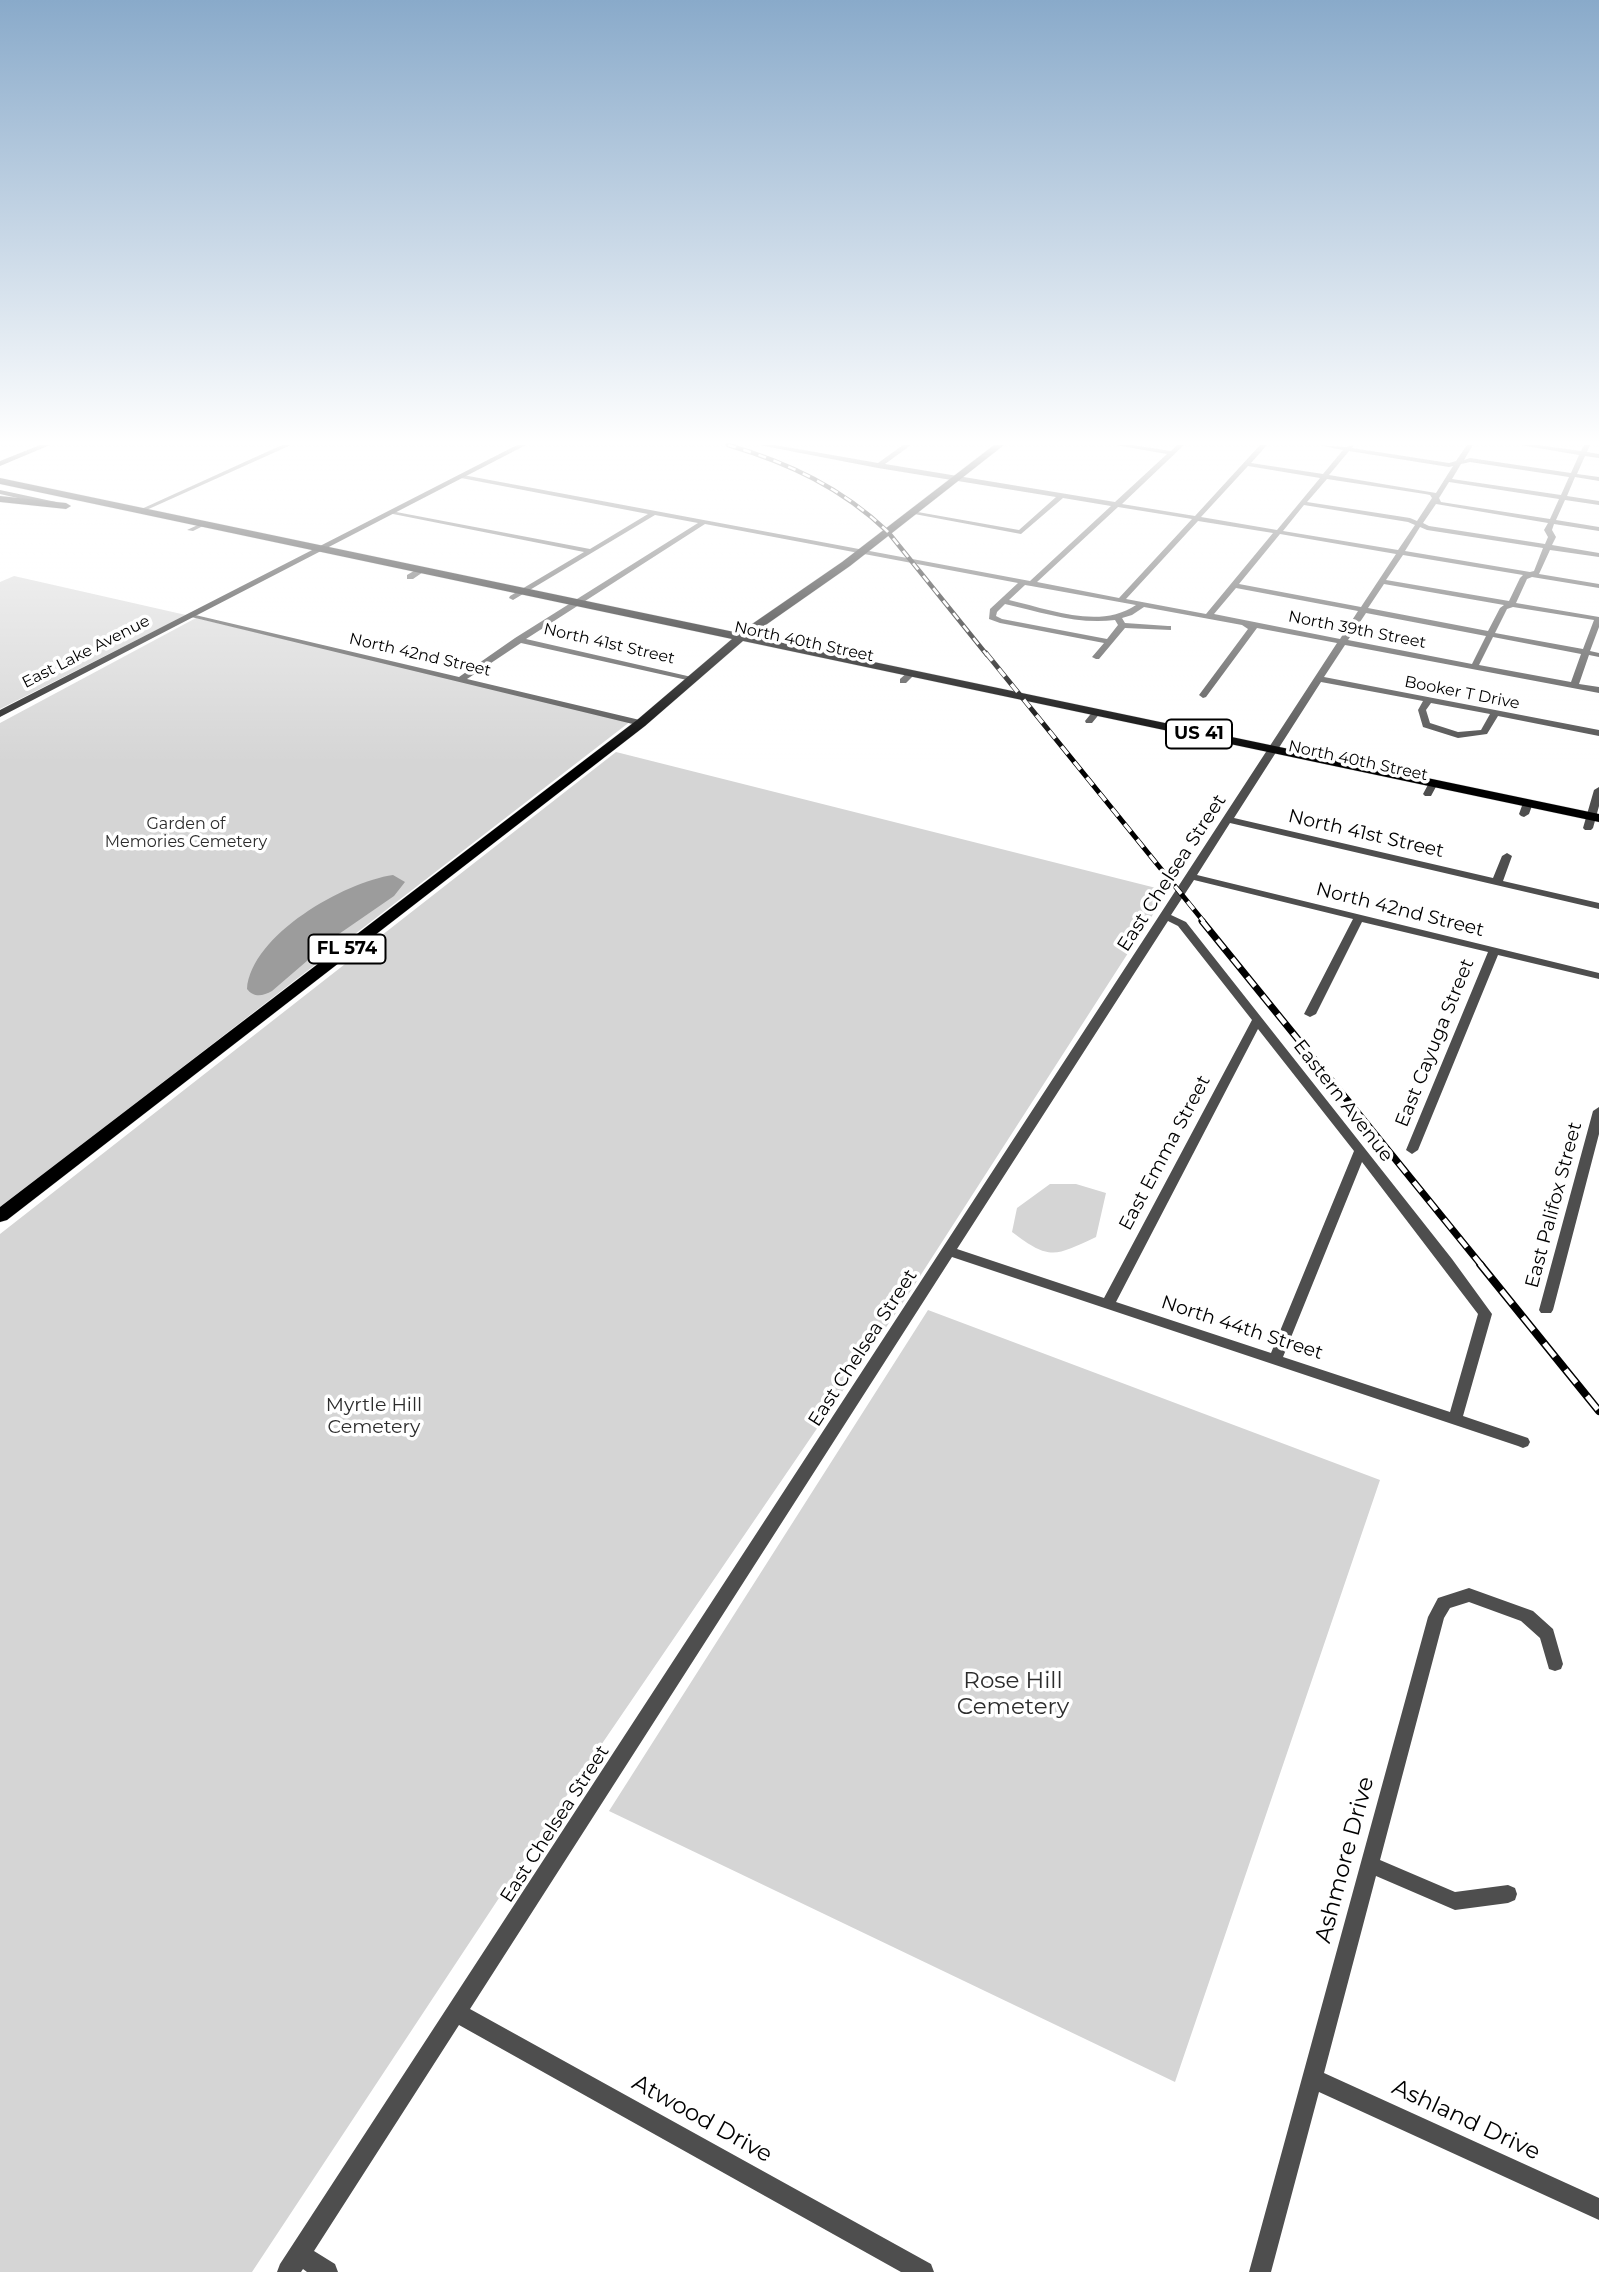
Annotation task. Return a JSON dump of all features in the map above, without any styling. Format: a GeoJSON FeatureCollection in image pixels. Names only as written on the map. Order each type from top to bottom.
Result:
{"type":"FeatureCollection","features":[{"type":"Feature","properties":{"kind":"main road","name":"North 40th Street"},"geometry":{"type":"LineString","coordinates":[[290,551],[569,610],[743,642]]}},
{"type":"Feature","properties":{"kind":"main road","name":"North 40th Street"},"geometry":{"type":"LineString","coordinates":[[331,551],[580,603],[743,642],[1594,823]]}},
{"type":"Feature","properties":{"kind":"main road","name":"FL 574"},"geometry":{"type":"LineString","coordinates":[[0,1216],[641,723],[693,680],[743,642],[808,599],[862,551]]}},
{"type":"Feature","properties":{"kind":"street","name":"East Lake Avenue"},"geometry":{"type":"LineString","coordinates":[[0,713],[317,551]]}},
{"type":"Feature","properties":{"kind":"street"},"geometry":{"type":"LineString","coordinates":[[513,598],[590,551]]}},
{"type":"Feature","properties":{"kind":"street"},"geometry":{"type":"LineString","coordinates":[[460,680],[518,639],[569,610],[660,551]]}},
{"type":"Feature","properties":{"kind":"street","name":"North 39th Street"},"geometry":{"type":"LineString","coordinates":[[862,551],[1599,690]]}},
{"type":"Feature","properties":{"kind":"street"},"geometry":{"type":"LineString","coordinates":[[1063,551],[991,614],[995,620],[1109,642]]}},
{"type":"Feature","properties":{"kind":"street"},"geometry":{"type":"LineString","coordinates":[[1121,600],[1168,551]]}},
{"type":"Feature","properties":{"kind":"street"},"geometry":{"type":"LineString","coordinates":[[1203,695],[1253,628],[1209,615],[1262,551]]}},
{"type":"Feature","properties":{"kind":"street"},"geometry":{"type":"LineString","coordinates":[[1383,551],[1599,586]]}},
{"type":"Feature","properties":{"kind":"street","name":"East Chelsea Street"},"geometry":{"type":"LineString","coordinates":[[294,2263],[1403,551]]}},
{"type":"Feature","properties":{"kind":"street"},"geometry":{"type":"LineString","coordinates":[[1475,667],[1504,608],[1512,604],[1524,578],[1534,575],[1545,551]]}},
{"type":"Feature","properties":{"kind":"street"},"geometry":{"type":"LineString","coordinates":[[1573,551],[1599,555]]}},
{"type":"Feature","properties":{"kind":"street"},"geometry":{"type":"LineString","coordinates":[[410,577],[422,570]]}},
{"type":"Feature","properties":{"kind":"street"},"geometry":{"type":"LineString","coordinates":[[1383,582],[1599,619],[1574,685]]}},
{"type":"Feature","properties":{"kind":"street"},"geometry":{"type":"LineString","coordinates":[[1234,585],[1599,655]]}},
{"type":"Feature","properties":{"kind":"street"},"geometry":{"type":"LineString","coordinates":[[1004,601],[1072,618],[1168,628]]}},
{"type":"Feature","properties":{"kind":"street"},"geometry":{"type":"LineString","coordinates":[[1096,657],[1109,642],[1120,621],[1143,604]]}},
{"type":"Feature","properties":{"kind":"street","name":"North 42nd Street"},"geometry":{"type":"LineString","coordinates":[[191,616],[641,723]]}},
{"type":"Feature","properties":{"kind":"street","name":"North 41st Street"},"geometry":{"type":"LineString","coordinates":[[518,639],[693,680]]}},
{"type":"Feature","properties":{"kind":"street","name":"Booker T Drive"},"geometry":{"type":"LineString","coordinates":[[1321,679],[1599,733]]}},
{"type":"Feature","properties":{"kind":"street"},"geometry":{"type":"LineString","coordinates":[[1428,701],[1422,710],[1426,725],[1458,735],[1484,732],[1495,713]]}},
{"type":"Feature","properties":{"kind":"street"},"geometry":{"type":"LineString","coordinates":[[1594,823],[1599,790]]}},
{"type":"Feature","properties":{"kind":"street","name":"North 41st Street"},"geometry":{"type":"LineString","coordinates":[[1228,820],[1599,906]]}},
{"type":"Feature","properties":{"kind":"street"},"geometry":{"type":"LineString","coordinates":[[1497,882],[1507,856]]}},
{"type":"Feature","properties":{"kind":"street","name":"North 42nd Street"},"geometry":{"type":"LineString","coordinates":[[1192,877],[1599,976]]}},
{"type":"Feature","properties":{"kind":"street","name":"Eastern Avenue"},"geometry":{"type":"LineString","coordinates":[[1167,916],[1182,924],[1485,1314],[1455,1419]]}},
{"type":"Feature","properties":{"kind":"street"},"geometry":{"type":"LineString","coordinates":[[1310,1014],[1359,918]]}},
{"type":"Feature","properties":{"kind":"street","name":"East Cayuga Street"},"geometry":{"type":"LineString","coordinates":[[1412,1150],[1494,951]]}},
{"type":"Feature","properties":{"kind":"street","name":"East Emma Street"},"geometry":{"type":"LineString","coordinates":[[1108,1304],[1257,1021]]}},
{"type":"Feature","properties":{"kind":"street","name":"East Palifox Street"},"geometry":{"type":"LineString","coordinates":[[1546,1310],[1599,1111]]}},
{"type":"Feature","properties":{"kind":"street"},"geometry":{"type":"LineString","coordinates":[[1275,1359],[1360,1151]]}},
{"type":"Feature","properties":{"kind":"street","name":"North 44th Street"},"geometry":{"type":"LineString","coordinates":[[949,1251],[1523,1442]]}},
{"type":"Feature","properties":{"kind":"street","name":"Ashmore Drive"},"geometry":{"type":"LineString","coordinates":[[1259,2272],[1436,1617],[1444,1603],[1469,1595],[1527,1616],[1547,1634],[1555,1664]]}},
{"type":"Feature","properties":{"kind":"street"},"geometry":{"type":"LineString","coordinates":[[1370,1865],[1455,1901],[1508,1894]]}},
{"type":"Feature","properties":{"kind":"street","name":"Atwood Drive"},"geometry":{"type":"LineString","coordinates":[[456,2012],[923,2272]]}},
{"type":"Feature","properties":{"kind":"street","name":"Ashland Drive"},"geometry":{"type":"LineString","coordinates":[[1311,2078],[1599,2210]]}},
{"type":"Feature","properties":{"kind":"street"},"geometry":{"type":"LineString","coordinates":[[294,2263],[327,2272]]}},
{"type":"Feature","properties":{"kind":"green space"},"geometry":{"type":"Polygon","coordinates":[[[14,576],[186,615],[0,709],[0,582],[14,576]]]}},
{"type":"Feature","properties":{"kind":"green space","name":"Garden of Memories Cemetery"},"geometry":{"type":"Polygon","coordinates":[[[196,618],[631,721],[0,1208],[0,723],[196,618]]]}},
{"type":"Feature","properties":{"kind":"green space","name":"Myrtle Hill Cemetery"},"geometry":{"type":"Polygon","coordinates":[[[616,752],[1168,891],[904,1301],[569,1792],[252,2272],[0,2272],[0,1234],[616,752]]]}},
{"type":"Feature","properties":{"kind":"green space"},"geometry":{"type":"Polygon","coordinates":[[[1050,1184],[1076,1184],[1106,1193],[1096,1237],[1071,1248],[1053,1252],[1035,1248],[1012,1232],[1017,1208],[1050,1184]]]}},
{"type":"Feature","properties":{"kind":"green space","name":"Rose Hill Cemetery"},"geometry":{"type":"Polygon","coordinates":[[[928,1310],[1380,1480],[1175,2082],[609,1811],[928,1310]]]}},
{"type":"Feature","properties":{"kind":"shaded area"},"geometry":{"type":"Polygon","coordinates":[[[393,875],[405,882],[394,896],[336,936],[272,991],[259,995],[247,989],[252,969],[265,949],[303,914],[350,888],[393,875]]]}},
{"type":"Feature","properties":{"kind":"railway"},"geometry":{"type":"LineString","coordinates":[[903,551],[987,655]]}},
{"type":"Feature","properties":{"kind":"railway"},"geometry":{"type":"LineString","coordinates":[[986,653],[1204,922]]}},
{"type":"Feature","properties":{"kind":"railway"},"geometry":{"type":"LineString","coordinates":[[1202,921],[1482,1266]]}},
{"type":"Feature","properties":{"kind":"railway"},"geometry":{"type":"LineString","coordinates":[[1480,1264],[1599,1411]]}}]}
